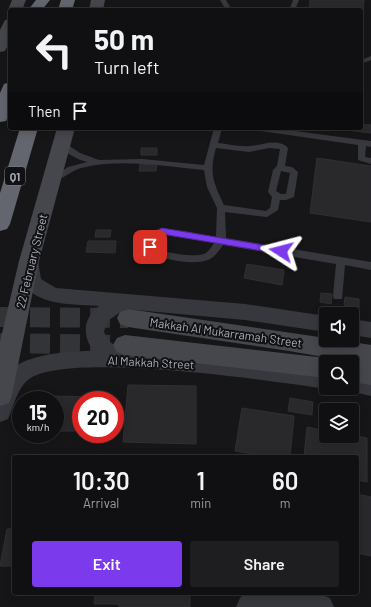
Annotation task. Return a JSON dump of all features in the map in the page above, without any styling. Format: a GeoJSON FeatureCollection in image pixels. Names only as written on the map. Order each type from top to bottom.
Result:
{"type":"FeatureCollection","features":[{"type":"Feature","properties":{"kind":"highway"},"geometry":{"type":"LineString","coordinates":[[37,8],[43,0]]}},
{"type":"Feature","properties":{"kind":"highway"},"geometry":{"type":"LineString","coordinates":[[0,117],[8,93]]}},
{"type":"Feature","properties":{"kind":"highway","name":"Q1"},"geometry":{"type":"LineString","coordinates":[[0,224],[28,130]]}},
{"type":"Feature","properties":{"kind":"main road"},"geometry":{"type":"LineString","coordinates":[[0,48],[8,28]]}},
{"type":"Feature","properties":{"kind":"main road","name":"22 February Street"},"geometry":{"type":"LineString","coordinates":[[0,395],[29,261],[64,136]]}},
{"type":"Feature","properties":{"kind":"main road","name":"Makkah Al Mukarramah Street"},"geometry":{"type":"LineString","coordinates":[[125,309],[289,341],[371,355]]}},
{"type":"Feature","properties":{"kind":"main road","name":"Makkah Al Mukarramah Street"},"geometry":{"type":"LineString","coordinates":[[125,352],[319,367]]}},
{"type":"Feature","properties":{"kind":"main road"},"geometry":{"type":"LineString","coordinates":[[359,373],[371,374]]}},
{"type":"Feature","properties":{"kind":"street"},"geometry":{"type":"LineString","coordinates":[[29,261],[30,279],[37,288],[54,295],[125,309],[245,312],[319,323]]}},
{"type":"Feature","properties":{"kind":"street"},"geometry":{"type":"LineString","coordinates":[[125,309],[110,306],[100,315],[95,325],[95,336],[100,347],[111,355],[125,352]]}},
{"type":"Feature","properties":{"kind":"street"},"geometry":{"type":"LineString","coordinates":[[359,328],[371,330]]}},
{"type":"Feature","properties":{"kind":"street","name":"Al Makkah Street"},"geometry":{"type":"LineString","coordinates":[[0,412],[12,384],[23,373],[42,364],[125,352],[319,379]]}},
{"type":"Feature","properties":{"kind":"street"},"geometry":{"type":"LineString","coordinates":[[359,385],[371,387]]}},
{"type":"Feature","properties":{"kind":"street"},"geometry":{"type":"LineString","coordinates":[[250,605],[267,595],[321,607]]}},
{"type":"Feature","properties":{"kind":"lane"},"geometry":{"type":"LineString","coordinates":[[217,130],[208,168],[211,187],[221,208],[221,241],[210,255],[198,259],[156,253],[150,249],[156,234],[162,231],[221,241],[371,266]]}},
{"type":"Feature","properties":{"kind":"lane"},"geometry":{"type":"LineString","coordinates":[[269,130],[371,144]]}},
{"type":"Feature","properties":{"kind":"lane"},"geometry":{"type":"LineString","coordinates":[[64,136],[69,151],[80,157],[106,162],[174,164],[208,168]]}},
{"type":"Feature","properties":{"kind":"lane"},"geometry":{"type":"LineString","coordinates":[[362,142],[361,158],[371,161]]}},
{"type":"Feature","properties":{"kind":"lane"},"geometry":{"type":"LineString","coordinates":[[213,145],[249,149],[269,145],[281,146],[284,148],[281,168],[277,170],[272,192],[276,196],[283,198],[291,195],[294,172],[289,169],[281,168]]}},
{"type":"Feature","properties":{"kind":"lane"},"geometry":{"type":"LineString","coordinates":[[53,178],[77,167],[106,162]]}},
{"type":"Feature","properties":{"kind":"lane"},"geometry":{"type":"LineString","coordinates":[[221,208],[267,214],[274,210],[276,196]]}},
{"type":"Feature","properties":{"kind":"lane"},"geometry":{"type":"LineString","coordinates":[[338,296],[341,261]]}},
{"type":"Feature","properties":{"kind":"building"},"geometry":{"type":"Polygon","coordinates":[[[310,0],[364,0],[363,10],[363,8],[309,8],[310,0]]]}},
{"type":"Feature","properties":{"kind":"building"},"geometry":{"type":"Polygon","coordinates":[[[363,124],[371,125],[371,133],[346,130],[363,130],[363,124]]]}},
{"type":"Feature","properties":{"kind":"building"},"geometry":{"type":"Polygon","coordinates":[[[141,148],[157,148],[157,155],[141,155],[141,148]]]}},
{"type":"Feature","properties":{"kind":"building"},"geometry":{"type":"Polygon","coordinates":[[[317,158],[371,166],[371,222],[310,213],[317,158]]]}},
{"type":"Feature","properties":{"kind":"building"},"geometry":{"type":"Polygon","coordinates":[[[140,164],[157,165],[156,171],[139,171],[140,164]]]}},
{"type":"Feature","properties":{"kind":"building"},"geometry":{"type":"Polygon","coordinates":[[[96,230],[111,230],[110,237],[95,237],[96,230]]]}},
{"type":"Feature","properties":{"kind":"building"},"geometry":{"type":"Polygon","coordinates":[[[88,241],[116,241],[115,253],[86,252],[88,241]]]}},
{"type":"Feature","properties":{"kind":"building"},"geometry":{"type":"Polygon","coordinates":[[[247,264],[284,270],[282,285],[244,278],[247,264]]]}},
{"type":"Feature","properties":{"kind":"building"},"geometry":{"type":"Polygon","coordinates":[[[321,293],[332,294],[331,304],[320,302],[321,293]]]}},
{"type":"Feature","properties":{"kind":"building"},"geometry":{"type":"Polygon","coordinates":[[[345,297],[359,299],[359,307],[344,305],[345,297]]]}},
{"type":"Feature","properties":{"kind":"building"},"geometry":{"type":"Polygon","coordinates":[[[128,385],[196,386],[196,444],[124,442],[128,385]]]}},
{"type":"Feature","properties":{"kind":"building"},"geometry":{"type":"Polygon","coordinates":[[[64,396],[72,396],[72,431],[64,431],[64,396]]]}},
{"type":"Feature","properties":{"kind":"building"},"geometry":{"type":"Polygon","coordinates":[[[290,398],[313,402],[312,415],[288,411],[290,398]]]}},
{"type":"Feature","properties":{"kind":"building"},"geometry":{"type":"Polygon","coordinates":[[[242,408],[294,416],[290,455],[258,455],[235,451],[242,408]]]}},
{"type":"Feature","properties":{"kind":"building"},"geometry":{"type":"Polygon","coordinates":[[[307,427],[319,430],[319,443],[359,443],[359,436],[367,438],[367,482],[359,480],[359,455],[304,455],[307,427]]]}},
{"type":"Feature","properties":{"kind":"building"},"geometry":{"type":"Polygon","coordinates":[[[359,494],[371,497],[371,556],[359,553],[359,494]]]}},
{"type":"Feature","properties":{"kind":"building"},"geometry":{"type":"Polygon","coordinates":[[[7,529],[12,529],[12,566],[0,566],[7,529]]]}},
{"type":"Feature","properties":{"kind":"building"},"geometry":{"type":"Polygon","coordinates":[[[95,595],[190,595],[190,607],[119,607],[119,604],[94,604],[95,595]]]}},
{"type":"Feature","properties":{"kind":"tunnel"},"geometry":{"type":"LineString","coordinates":[[0,317],[128,318]]}},
{"type":"Feature","properties":{"kind":"tunnel"},"geometry":{"type":"LineString","coordinates":[[0,343],[119,345]]}},
{"type":"Feature","properties":{"kind":"route"},"geometry":{"type":"LineString","coordinates":[[150,247],[156,234],[162,231],[281,251]]}}]}
